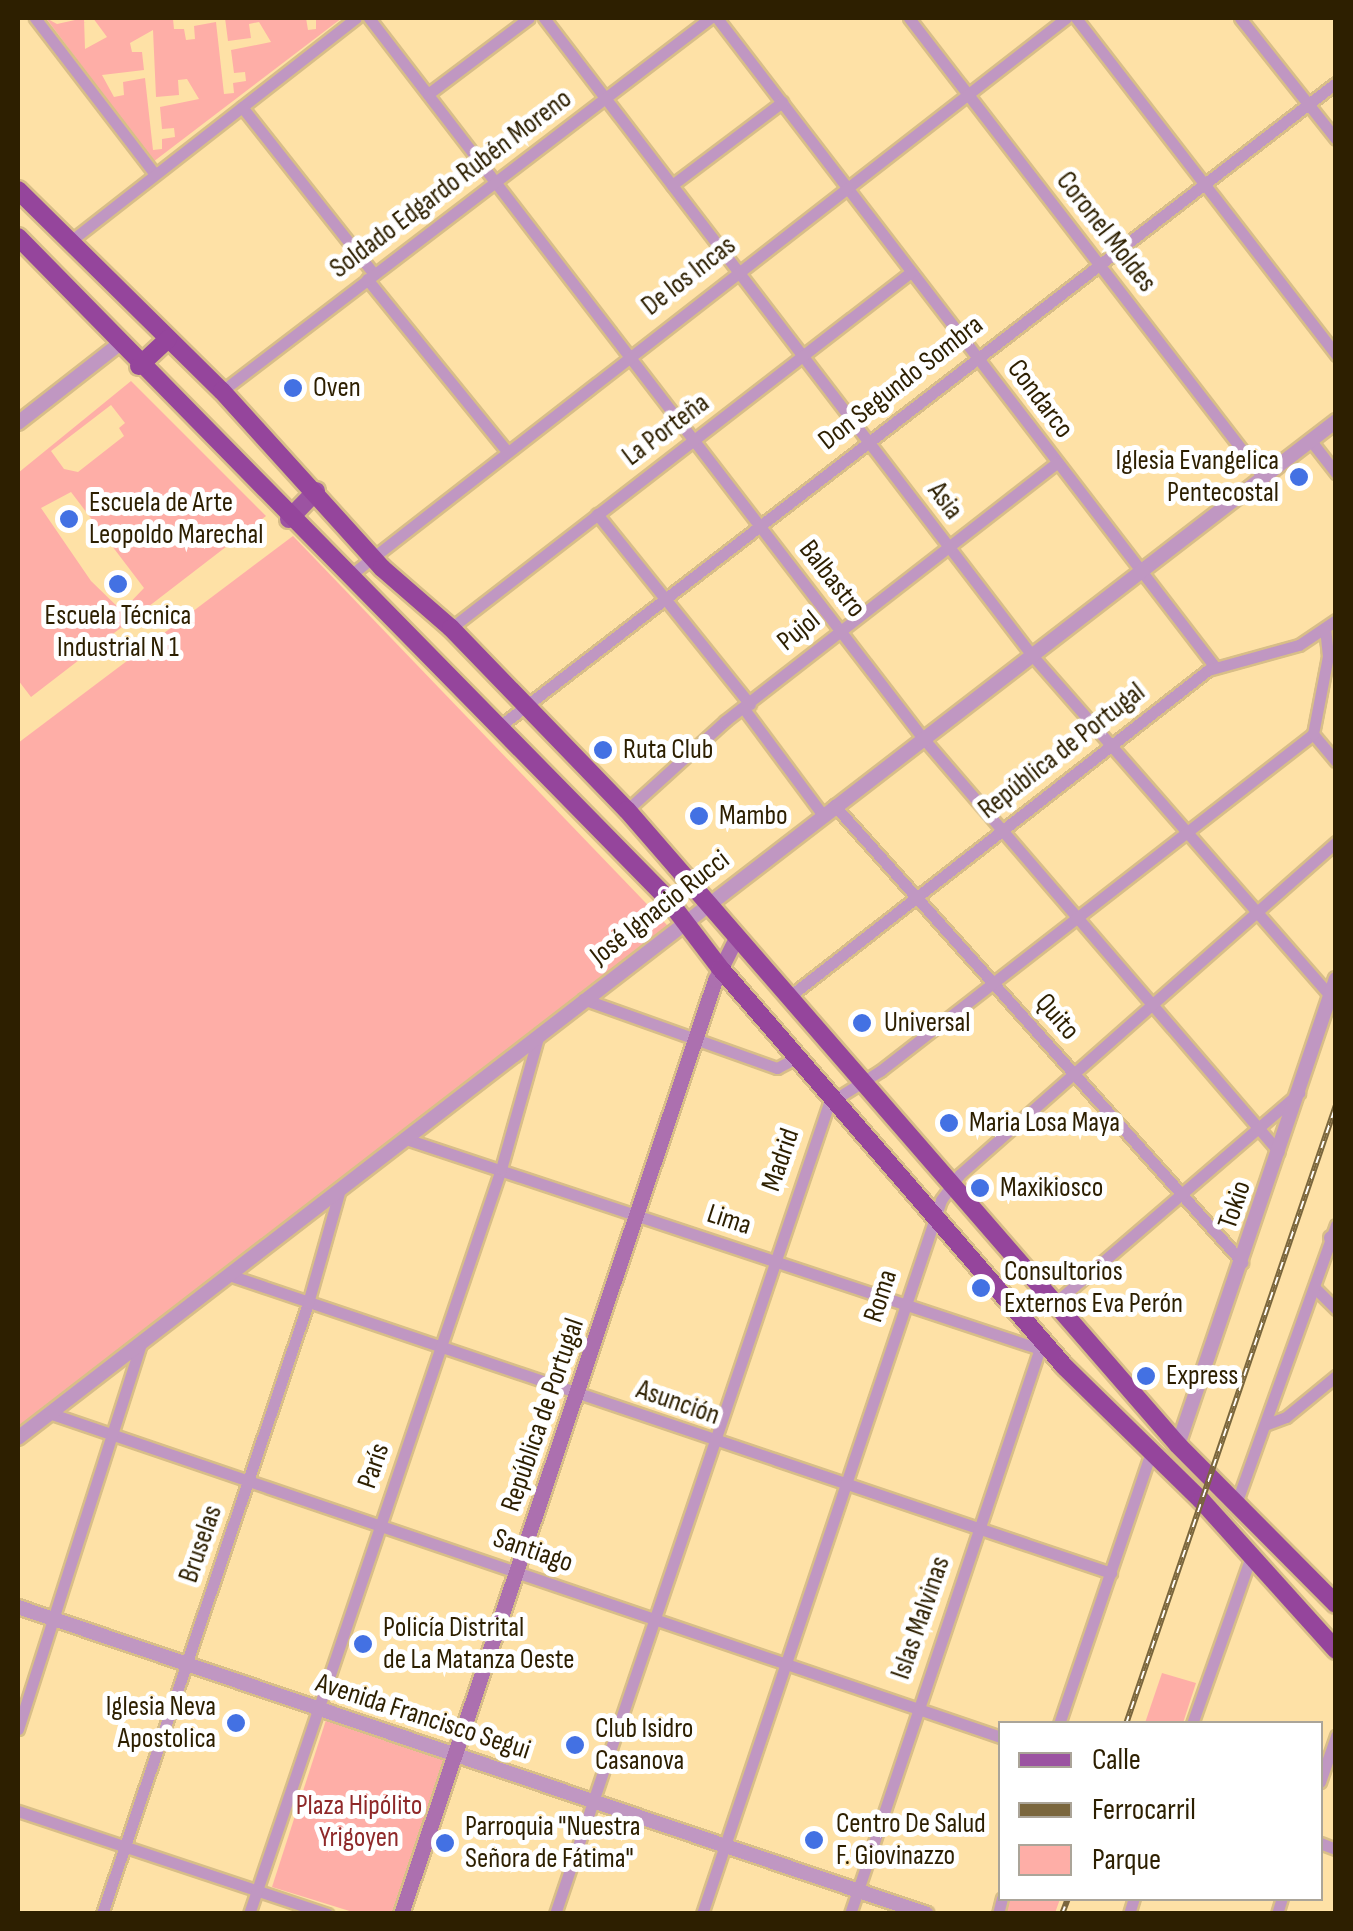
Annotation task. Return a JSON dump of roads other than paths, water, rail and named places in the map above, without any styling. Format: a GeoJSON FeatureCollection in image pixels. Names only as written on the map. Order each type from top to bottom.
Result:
{"type":"FeatureCollection","features":[{"type":"Feature","properties":{"kind":"highway"},"geometry":{"type":"LineString","coordinates":[[18,190],[222,390],[370,555],[451,628],[627,810],[711,902],[1178,1445],[1336,1604]]}},
{"type":"Feature","properties":{"kind":"highway"},"geometry":{"type":"LineString","coordinates":[[18,238],[347,578],[502,725],[687,921],[720,968],[935,1213],[1041,1345],[1252,1554],[1336,1650]]}},
{"type":"Feature","properties":{"kind":"highway"},"geometry":{"type":"LineString","coordinates":[[140,366],[168,339]]}},
{"type":"Feature","properties":{"kind":"main road"},"geometry":{"type":"LineString","coordinates":[[289,519],[316,491]]}},
{"type":"Feature","properties":{"kind":"main road","name":"República de Portugal"},"geometry":{"type":"LineString","coordinates":[[401,1914],[695,1039],[720,968],[737,936]]}},
{"type":"Feature","properties":{"kind":"street"},"geometry":{"type":"LineString","coordinates":[[35,18],[153,172]]}},
{"type":"Feature","properties":{"kind":"street"},"geometry":{"type":"LineString","coordinates":[[68,243],[153,172],[356,18]]}},
{"type":"Feature","properties":{"kind":"street","name":"Balbastro"},"geometry":{"type":"LineString","coordinates":[[368,18],[922,737],[1279,1152]]}},
{"type":"Feature","properties":{"kind":"street"},"geometry":{"type":"LineString","coordinates":[[428,94],[529,18]]}},
{"type":"Feature","properties":{"kind":"street","name":"Asia"},"geometry":{"type":"LineString","coordinates":[[544,18],[1031,654],[1330,995]]}},
{"type":"Feature","properties":{"kind":"street","name":"Soldado Edgardo Rubén Moreno"},"geometry":{"type":"LineString","coordinates":[[222,390],[713,18]]}},
{"type":"Feature","properties":{"kind":"street","name":"Condarco"},"geometry":{"type":"LineString","coordinates":[[713,18],[782,102],[1215,667]]}},
{"type":"Feature","properties":{"kind":"street","name":"Coronel Moldes"},"geometry":{"type":"LineString","coordinates":[[908,18],[1263,477]]}},
{"type":"Feature","properties":{"kind":"street","name":"De los Incas"},"geometry":{"type":"LineString","coordinates":[[347,578],[370,555],[628,354],[1066,18]]}},
{"type":"Feature","properties":{"kind":"street"},"geometry":{"type":"LineString","coordinates":[[1076,18],[1336,355]]}},
{"type":"Feature","properties":{"kind":"street"},"geometry":{"type":"LineString","coordinates":[[1242,18],[1336,139]]}},
{"type":"Feature","properties":{"kind":"street","name":"Don Segundo Sombra"},"geometry":{"type":"LineString","coordinates":[[502,725],[976,356],[1336,83]]}},
{"type":"Feature","properties":{"kind":"street"},"geometry":{"type":"LineString","coordinates":[[672,186],[782,102]]}},
{"type":"Feature","properties":{"kind":"street"},"geometry":{"type":"LineString","coordinates":[[242,107],[506,450]]}},
{"type":"Feature","properties":{"kind":"street","name":"La Porteña"},"geometry":{"type":"LineString","coordinates":[[451,628],[911,272]]}},
{"type":"Feature","properties":{"kind":"street"},"geometry":{"type":"LineString","coordinates":[[18,423],[119,344]]}},
{"type":"Feature","properties":{"kind":"street","name":"José Ignacio Rucci"},"geometry":{"type":"LineString","coordinates":[[18,1438],[232,1276],[828,809],[1336,421]]}},
{"type":"Feature","properties":{"kind":"street"},"geometry":{"type":"LineString","coordinates":[[1311,441],[1336,472]]}},
{"type":"Feature","properties":{"kind":"street","name":"Pujol"},"geometry":{"type":"LineString","coordinates":[[627,810],[840,630],[1057,463]]}},
{"type":"Feature","properties":{"kind":"street","name":"Quito"},"geometry":{"type":"LineString","coordinates":[[597,514],[828,809],[991,979],[1242,1262]]}},
{"type":"Feature","properties":{"kind":"street","name":"República de Portugal"},"geometry":{"type":"LineString","coordinates":[[790,996],[1108,746],[1215,667],[1299,645],[1336,620]]}},
{"type":"Feature","properties":{"kind":"street"},"geometry":{"type":"LineString","coordinates":[[832,1100],[864,1082],[991,979],[1312,734],[1328,656],[1325,629]]}},
{"type":"Feature","properties":{"kind":"street"},"geometry":{"type":"LineString","coordinates":[[1312,734],[1336,761]]}},
{"type":"Feature","properties":{"kind":"street","name":"Roma"},"geometry":{"type":"LineString","coordinates":[[702,1914],[935,1213],[952,1183],[1336,842]]}},
{"type":"Feature","properties":{"kind":"street","name":"Tokio"},"geometry":{"type":"LineString","coordinates":[[1178,1445],[1336,979]]}},
{"type":"Feature","properties":{"kind":"street"},"geometry":{"type":"LineString","coordinates":[[583,1000],[777,1068],[796,1058]]}},
{"type":"Feature","properties":{"kind":"street","name":"París"},"geometry":{"type":"LineString","coordinates":[[249,1914],[501,1169],[539,1034]]}},
{"type":"Feature","properties":{"kind":"street"},"geometry":{"type":"LineString","coordinates":[[1056,1302],[1178,1193],[1299,1093]]}},
{"type":"Feature","properties":{"kind":"street","name":"Madrid"},"geometry":{"type":"LineString","coordinates":[[555,1914],[772,1260],[832,1100]]}},
{"type":"Feature","properties":{"kind":"street","name":"Lima"},"geometry":{"type":"LineString","coordinates":[[406,1139],[1041,1345]]}},
{"type":"Feature","properties":{"kind":"street","name":"Bruselas"},"geometry":{"type":"LineString","coordinates":[[102,1914],[308,1302],[340,1189]]}},
{"type":"Feature","properties":{"kind":"street"},"geometry":{"type":"LineString","coordinates":[[1236,1504],[1334,1233]]}},
{"type":"Feature","properties":{"kind":"street","name":"Asunción"},"geometry":{"type":"LineString","coordinates":[[232,1276],[712,1442],[1111,1574]]}},
{"type":"Feature","properties":{"kind":"street"},"geometry":{"type":"LineString","coordinates":[[1315,1288],[1336,1309]]}},
{"type":"Feature","properties":{"kind":"street"},"geometry":{"type":"LineString","coordinates":[[18,1729],[115,1437],[142,1343]]}},
{"type":"Feature","properties":{"kind":"street","name":"Islas Malvinas"},"geometry":{"type":"LineString","coordinates":[[850,1914],[916,1707],[1041,1345]]}},
{"type":"Feature","properties":{"kind":"street"},"geometry":{"type":"LineString","coordinates":[[1267,1424],[1286,1417],[1336,1376]]}},
{"type":"Feature","properties":{"kind":"street","name":"Santiago"},"geometry":{"type":"LineString","coordinates":[[49,1413],[998,1736]]}},
{"type":"Feature","properties":{"kind":"street"},"geometry":{"type":"LineString","coordinates":[[1060,1721],[1152,1452]]}},
{"type":"Feature","properties":{"kind":"street"},"geometry":{"type":"LineString","coordinates":[[1193,1721],[1252,1554]]}},
{"type":"Feature","properties":{"kind":"street","name":"Avenida Francisco Segui"},"geometry":{"type":"LineString","coordinates":[[18,1607],[927,1914]]}},
{"type":"Feature","properties":{"kind":"street"},"geometry":{"type":"LineString","coordinates":[[1323,1773],[1336,1736]]}},
{"type":"Feature","properties":{"kind":"street"},"geometry":{"type":"LineString","coordinates":[[18,1811],[327,1914]]}},
{"type":"Feature","properties":{"kind":"railway"},"geometry":{"type":"LineString","coordinates":[[1127,1721],[1336,1105]]}},
{"type":"Feature","properties":{"kind":"railway"},"geometry":{"type":"LineString","coordinates":[[1062,1914],[1067,1901]]}},
{"type":"Feature","properties":{"kind":"place","name":"Oven"},"geometry":{"type":"Point","coordinates":[293,388]}},
{"type":"Feature","properties":{"kind":"place","name":"Iglesia Evangelica Pentecostal"},"geometry":{"type":"Point","coordinates":[1299,477]}},
{"type":"Feature","properties":{"kind":"place","name":"Escuela de Arte Leopoldo Marechal"},"geometry":{"type":"Point","coordinates":[69,519]}},
{"type":"Feature","properties":{"kind":"place","name":"Escuela Técnica Industrial N 1"},"geometry":{"type":"Point","coordinates":[118,584]}},
{"type":"Feature","properties":{"kind":"place","name":"Ruta Club"},"geometry":{"type":"Point","coordinates":[603,750]}},
{"type":"Feature","properties":{"kind":"place","name":"Mambo"},"geometry":{"type":"Point","coordinates":[699,816]}},
{"type":"Feature","properties":{"kind":"place","name":"Universal"},"geometry":{"type":"Point","coordinates":[862,1023]}},
{"type":"Feature","properties":{"kind":"place","name":"Maria Losa Maya"},"geometry":{"type":"Point","coordinates":[949,1123]}},
{"type":"Feature","properties":{"kind":"place","name":"Maxikiosco"},"geometry":{"type":"Point","coordinates":[980,1188]}},
{"type":"Feature","properties":{"kind":"place","name":"Consultorios Externos Eva Perón"},"geometry":{"type":"Point","coordinates":[981,1288]}},
{"type":"Feature","properties":{"kind":"place","name":"Express"},"geometry":{"type":"Point","coordinates":[1146,1376]}},
{"type":"Feature","properties":{"kind":"place","name":"Policía Distrital de La Matanza Oeste"},"geometry":{"type":"Point","coordinates":[363,1644]}},
{"type":"Feature","properties":{"kind":"place","name":"Iglesia Neva Apostolica"},"geometry":{"type":"Point","coordinates":[236,1723]}},
{"type":"Feature","properties":{"kind":"place","name":"Club Isidro Casanova"},"geometry":{"type":"Point","coordinates":[575,1745]}},
{"type":"Feature","properties":{"kind":"place","name":"Centro De Salud F. Giovinazzo"},"geometry":{"type":"Point","coordinates":[814,1840]}},
{"type":"Feature","properties":{"kind":"place","name":"Parroquia \"Nuestra Señora de Fátima\""},"geometry":{"type":"Point","coordinates":[445,1843]}},
{"type":"Feature","properties":{"kind":"park label","name":"Plaza Hipólito Yrigoyen"},"geometry":{"type":"Point","coordinates":[359,1822]}}]}
